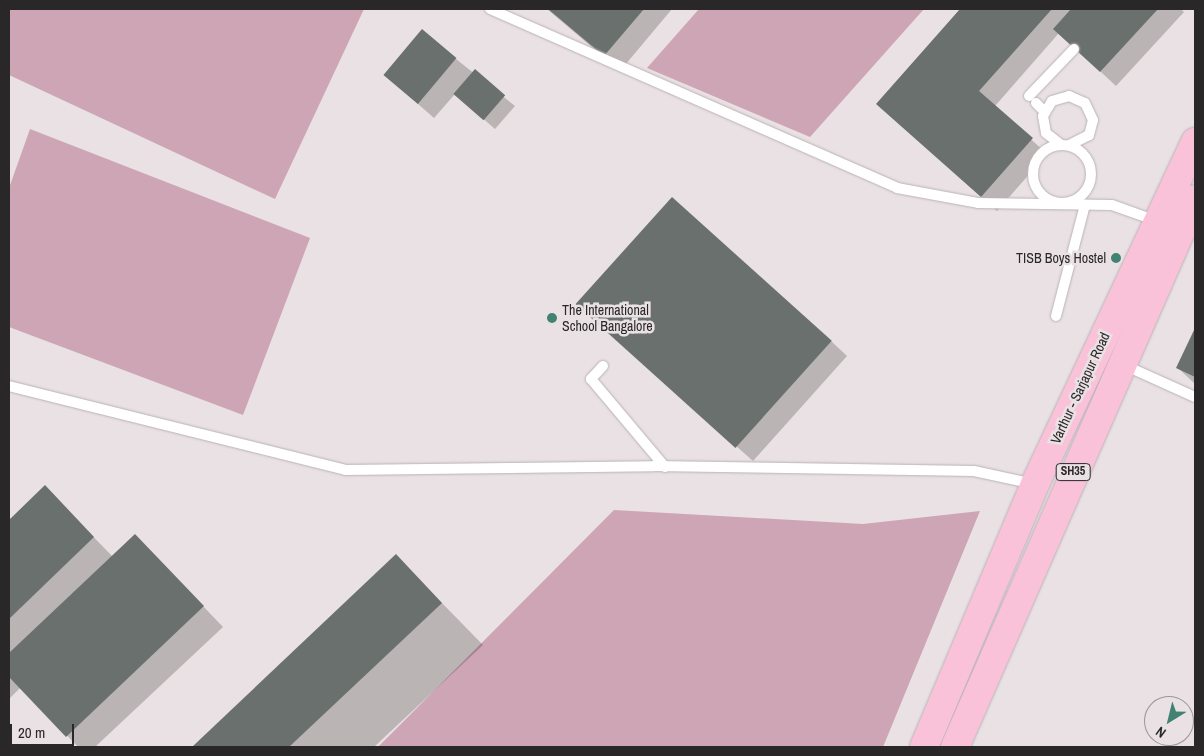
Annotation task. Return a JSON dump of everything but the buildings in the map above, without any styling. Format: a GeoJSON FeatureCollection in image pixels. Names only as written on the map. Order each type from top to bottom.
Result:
{"type":"FeatureCollection","features":[{"type":"Feature","properties":{"kind":"main road","name":"Varthur - Sarjapur Road"},"geometry":{"type":"LineString","coordinates":[[955,747],[1122,364],[1195,142]]}},
{"type":"Feature","properties":{"kind":"main road","name":"Varthur - Sarjapur Road"},"geometry":{"type":"LineString","coordinates":[[924,747],[1036,484],[1168,227],[1195,199]]}},
{"type":"Feature","properties":{"kind":"lane"},"geometry":{"type":"LineString","coordinates":[[494,9],[897,188],[978,203],[1112,205],[1168,227]]}},
{"type":"Feature","properties":{"kind":"lane"},"geometry":{"type":"LineString","coordinates":[[1045,112],[1033,99],[1074,49]]}},
{"type":"Feature","properties":{"kind":"lane"},"geometry":{"type":"LineString","coordinates":[[1066,204],[1039,193],[1032,175],[1038,156],[1064,145],[1088,135],[1091,111],[1070,96],[1052,101],[1045,112],[1046,134],[1064,145],[1088,161],[1091,179],[1082,195],[1066,204]]}},
{"type":"Feature","properties":{"kind":"lane"},"geometry":{"type":"LineString","coordinates":[[1056,316],[1085,205]]}},
{"type":"Feature","properties":{"kind":"lane"},"geometry":{"type":"LineString","coordinates":[[1122,364],[1195,397]]}},
{"type":"Feature","properties":{"kind":"lane"},"geometry":{"type":"LineString","coordinates":[[603,366],[591,379],[665,467]]}},
{"type":"Feature","properties":{"kind":"lane"},"geometry":{"type":"LineString","coordinates":[[9,386],[345,470],[665,467],[974,471],[1036,484]]}},
{"type":"Feature","properties":{"kind":"shaded area"},"geometry":{"type":"Polygon","coordinates":[[[9,9],[364,9],[275,199],[9,75],[9,9]]]}},
{"type":"Feature","properties":{"kind":"shaded area"},"geometry":{"type":"Polygon","coordinates":[[[699,9],[924,9],[810,137],[647,68],[699,9]]]}},
{"type":"Feature","properties":{"kind":"shaded area"},"geometry":{"type":"Polygon","coordinates":[[[30,129],[310,238],[243,415],[9,327],[9,188],[30,129]]]}},
{"type":"Feature","properties":{"kind":"shaded area"},"geometry":{"type":"Polygon","coordinates":[[[614,510],[863,524],[980,511],[883,747],[378,747],[614,510]]]}},
{"type":"Feature","properties":{"kind":"place","name":"TISB Boys Hostel"},"geometry":{"type":"Point","coordinates":[1116,258]}},
{"type":"Feature","properties":{"kind":"place","name":"The International School Bangalore"},"geometry":{"type":"Point","coordinates":[552,318]}}]}
